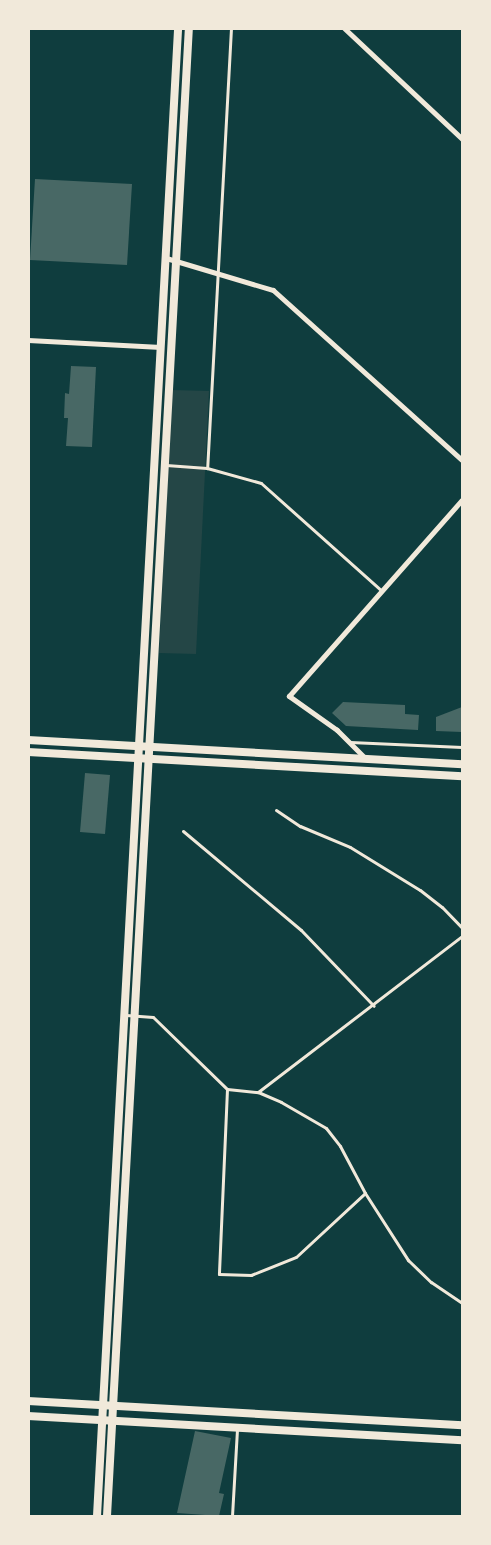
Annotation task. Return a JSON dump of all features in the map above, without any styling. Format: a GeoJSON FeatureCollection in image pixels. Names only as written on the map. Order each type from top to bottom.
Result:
{"type":"FeatureCollection","features":[{"type":"Feature","properties":{"kind":"main road"},"geometry":{"type":"LineString","coordinates":[[97,1516],[178,28]]}},
{"type":"Feature","properties":{"kind":"main road"},"geometry":{"type":"LineString","coordinates":[[107,1516],[189,28]]}},
{"type":"Feature","properties":{"kind":"main road"},"geometry":{"type":"LineString","coordinates":[[28,740],[462,764]]}},
{"type":"Feature","properties":{"kind":"main road"},"geometry":{"type":"LineString","coordinates":[[28,752],[462,776]]}},
{"type":"Feature","properties":{"kind":"main road"},"geometry":{"type":"LineString","coordinates":[[28,1401],[462,1425]]}},
{"type":"Feature","properties":{"kind":"main road"},"geometry":{"type":"LineString","coordinates":[[28,1416],[462,1440]]}},
{"type":"Feature","properties":{"kind":"street"},"geometry":{"type":"LineString","coordinates":[[344,28],[462,139]]}},
{"type":"Feature","properties":{"kind":"street"},"geometry":{"type":"LineString","coordinates":[[166,258],[176,259],[273,291],[462,460]]}},
{"type":"Feature","properties":{"kind":"street"},"geometry":{"type":"LineString","coordinates":[[28,340],[161,347]]}},
{"type":"Feature","properties":{"kind":"street"},"geometry":{"type":"LineString","coordinates":[[365,758],[349,742],[289,696],[462,500]]}},
{"type":"Feature","properties":{"kind":"lane"},"geometry":{"type":"LineString","coordinates":[[207,468],[231,28]]}},
{"type":"Feature","properties":{"kind":"lane"},"geometry":{"type":"LineString","coordinates":[[165,465],[207,468],[261,483],[382,591]]}},
{"type":"Feature","properties":{"kind":"lane"},"geometry":{"type":"LineString","coordinates":[[349,742],[462,747]]}},
{"type":"Feature","properties":{"kind":"lane"},"geometry":{"type":"LineString","coordinates":[[276,810],[300,826],[350,847],[420,891],[441,907],[462,928]]}},
{"type":"Feature","properties":{"kind":"lane"},"geometry":{"type":"LineString","coordinates":[[183,831],[301,930],[374,1006]]}},
{"type":"Feature","properties":{"kind":"lane"},"geometry":{"type":"LineString","coordinates":[[258,1092],[374,1006],[462,936]]}},
{"type":"Feature","properties":{"kind":"lane"},"geometry":{"type":"LineString","coordinates":[[124,1015],[153,1017],[226,1089],[258,1092],[289,1106],[326,1128],[340,1146],[365,1193],[415,1269],[462,1303]]}},
{"type":"Feature","properties":{"kind":"lane"},"geometry":{"type":"LineString","coordinates":[[226,1089],[219,1274],[251,1275],[296,1257],[365,1193]]}},
{"type":"Feature","properties":{"kind":"lane"},"geometry":{"type":"LineString","coordinates":[[232,1516],[237,1427]]}},
{"type":"Feature","properties":{"kind":"shaded area"},"geometry":{"type":"Polygon","coordinates":[[[172,390],[209,391],[196,654],[159,653],[172,390]]]}},
{"type":"Feature","properties":{"kind":"building"},"geometry":{"type":"Polygon","coordinates":[[[35,179],[132,184],[127,265],[30,260],[35,179]]]}},
{"type":"Feature","properties":{"kind":"building"},"geometry":{"type":"Polygon","coordinates":[[[71,366],[96,367],[92,447],[66,446],[68,418],[64,418],[65,393],[69,394],[71,366]]]}},
{"type":"Feature","properties":{"kind":"building"},"geometry":{"type":"Polygon","coordinates":[[[343,702],[405,705],[405,714],[419,715],[418,730],[346,726],[332,713],[343,702]]]}},
{"type":"Feature","properties":{"kind":"building"},"geometry":{"type":"Polygon","coordinates":[[[462,707],[462,732],[436,731],[436,717],[462,707]]]}},
{"type":"Feature","properties":{"kind":"building"},"geometry":{"type":"Polygon","coordinates":[[[85,773],[110,775],[105,834],[80,832],[85,773]]]}},
{"type":"Feature","properties":{"kind":"building"},"geometry":{"type":"Polygon","coordinates":[[[195,1431],[231,1438],[219,1493],[224,1494],[219,1516],[177,1513],[195,1431]]]}}]}
